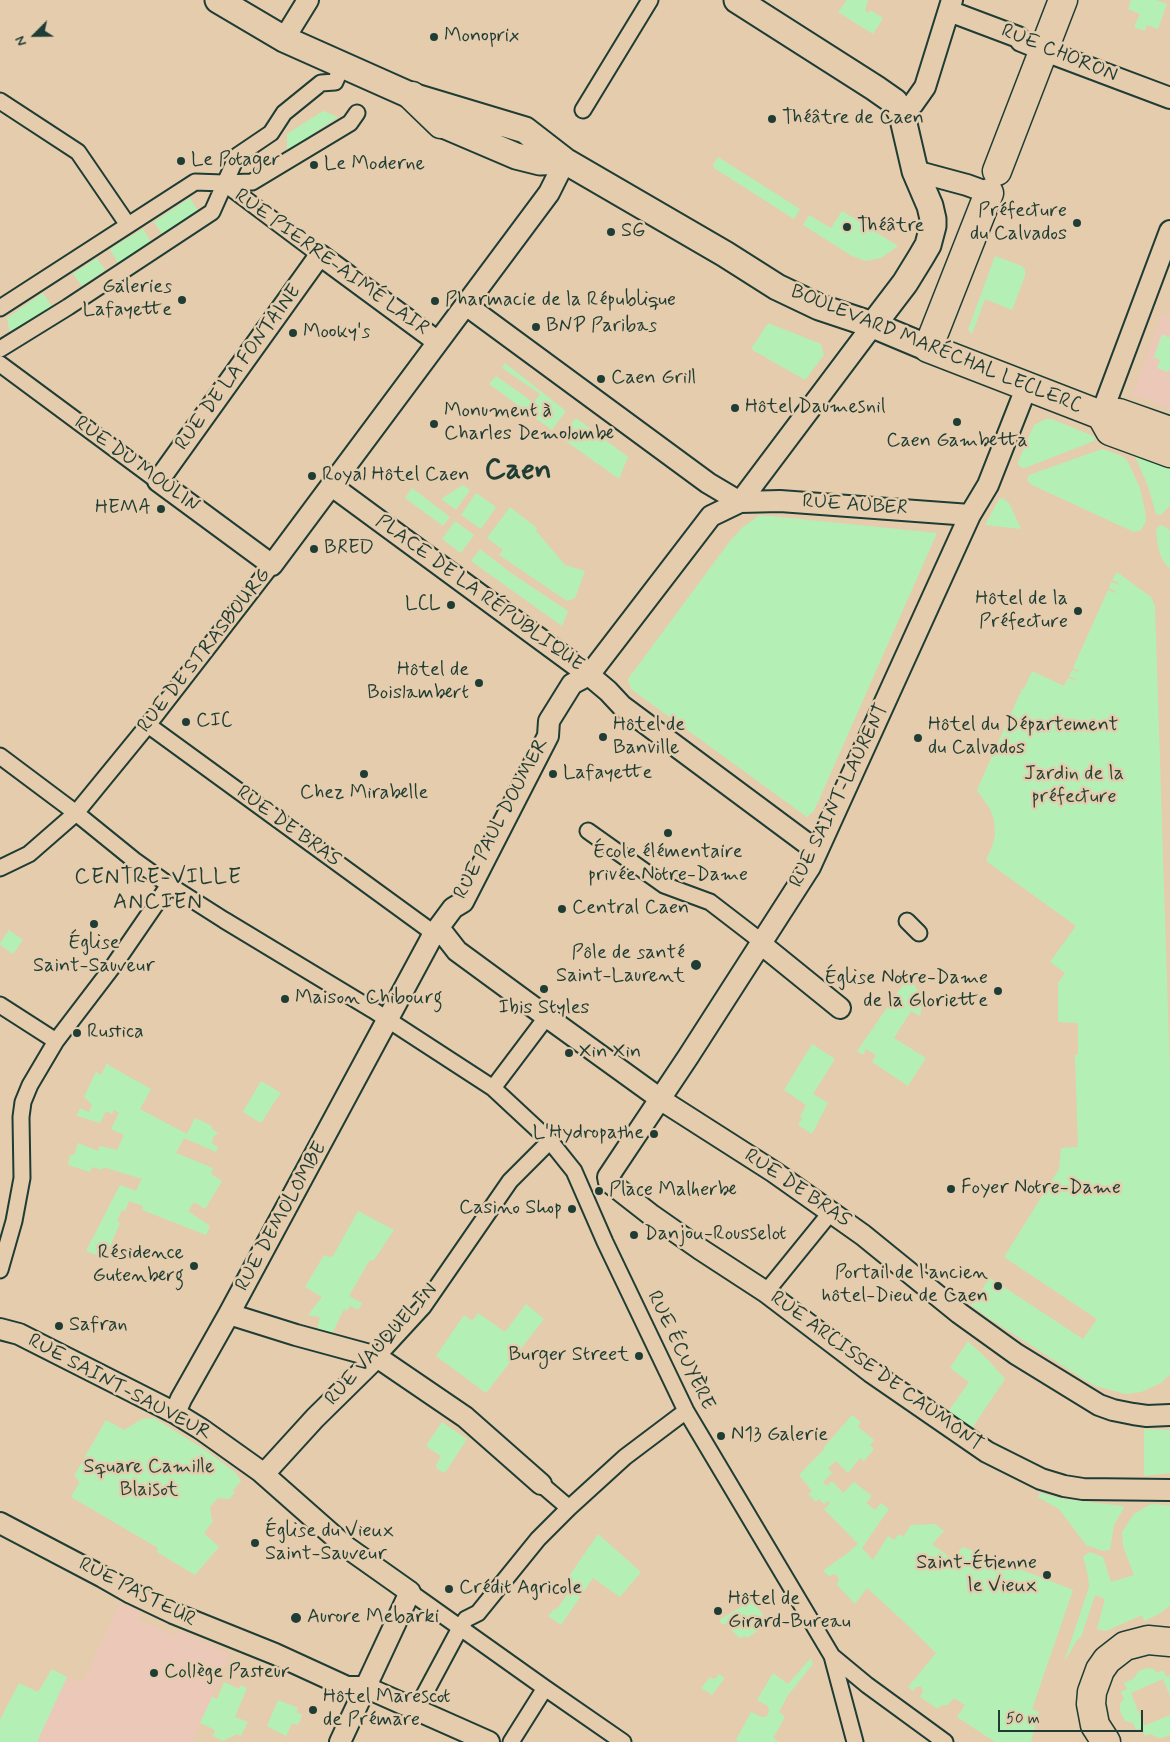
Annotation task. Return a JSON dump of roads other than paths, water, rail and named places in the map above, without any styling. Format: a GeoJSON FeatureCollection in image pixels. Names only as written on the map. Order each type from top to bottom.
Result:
{"type":"FeatureCollection","features":[{"type":"Feature","properties":{"kind":"main road"},"geometry":{"type":"LineString","coordinates":[[928,348],[1063,0]]}},
{"type":"Feature","properties":{"kind":"main road","name":"BOULEVARD MARÉCHAL LECLERC"},"geometry":{"type":"LineString","coordinates":[[412,96],[441,124]]}},
{"type":"Feature","properties":{"kind":"main road","name":"BOULEVARD MARÉCHAL LECLERC"},"geometry":{"type":"LineString","coordinates":[[928,348],[1101,415],[1120,413],[1170,431]]}},
{"type":"Feature","properties":{"kind":"main road","name":"BOULEVARD MARÉCHAL LECLERC"},"geometry":{"type":"LineString","coordinates":[[1101,415],[1110,431],[1170,453]]}},
{"type":"Feature","properties":{"kind":"main road"},"geometry":{"type":"LineString","coordinates":[[1101,1739],[1093,1717],[1091,1704],[1092,1692],[1100,1670],[1107,1660],[1125,1646],[1166,1636]]}},
{"type":"Feature","properties":{"kind":"street","name":"BOULEVARD MARÉCHAL LECLERC"},"geometry":{"type":"LineString","coordinates":[[218,0],[284,39],[412,96],[525,130],[565,161],[725,254],[777,287],[819,307],[873,325],[928,348]]}},
{"type":"Feature","properties":{"kind":"street"},"geometry":{"type":"LineString","coordinates":[[284,39],[308,0]]}},
{"type":"Feature","properties":{"kind":"street"},"geometry":{"type":"LineString","coordinates":[[583,110],[650,0]]}},
{"type":"Feature","properties":{"kind":"street"},"geometry":{"type":"LineString","coordinates":[[466,305],[708,483],[740,502],[905,283],[928,245],[933,219],[930,206],[915,172],[902,115],[894,102],[737,0]]}},
{"type":"Feature","properties":{"kind":"street"},"geometry":{"type":"LineString","coordinates":[[902,115],[925,88],[950,6]]}},
{"type":"Feature","properties":{"kind":"street","name":"RUE CHORON"},"geometry":{"type":"LineString","coordinates":[[950,6],[1018,37],[1021,41],[1170,98]]}},
{"type":"Feature","properties":{"kind":"street"},"geometry":{"type":"LineString","coordinates":[[0,349],[68,307],[212,212],[237,156],[271,133],[284,113],[321,83],[335,82],[338,74]]}},
{"type":"Feature","properties":{"kind":"street"},"geometry":{"type":"LineString","coordinates":[[0,101],[78,152],[128,225]]}},
{"type":"Feature","properties":{"kind":"street"},"geometry":{"type":"LineString","coordinates":[[0,308],[196,182],[224,184],[252,182],[350,123],[357,113]]}},
{"type":"Feature","properties":{"kind":"street","name":"BOULEVARD MARÉCHAL LECLERC"},"geometry":{"type":"LineString","coordinates":[[441,124],[516,156],[540,162],[565,161]]}},
{"type":"Feature","properties":{"kind":"street"},"geometry":{"type":"LineString","coordinates":[[332,486],[549,193],[565,161]]}},
{"type":"Feature","properties":{"kind":"street"},"geometry":{"type":"LineString","coordinates":[[915,172],[993,182]]}},
{"type":"Feature","properties":{"kind":"street","name":"RUE PIERRE-AIMÉ LAIR"},"geometry":{"type":"LineString","coordinates":[[224,184],[320,255],[442,337]]}},
{"type":"Feature","properties":{"kind":"street"},"geometry":{"type":"LineString","coordinates":[[1101,415],[1170,231]]}},
{"type":"Feature","properties":{"kind":"street","name":"RUE DE LA FONTAINE"},"geometry":{"type":"LineString","coordinates":[[158,481],[320,255]]}},
{"type":"Feature","properties":{"kind":"street","name":"RUE DU MOULIN"},"geometry":{"type":"LineString","coordinates":[[0,364],[272,566]]}},
{"type":"Feature","properties":{"kind":"street","name":"RUE SAINT-LAURENT"},"geometry":{"type":"LineString","coordinates":[[609,1182],[610,1174],[810,867],[970,516],[988,485],[1026,386]]}},
{"type":"Feature","properties":{"kind":"street","name":"PLACE DE LA RÉPUBLIQUE"},"geometry":{"type":"LineString","coordinates":[[332,486],[589,675],[711,516],[740,502]]}},
{"type":"Feature","properties":{"kind":"street","name":"RUE DE STRASBOURG"},"geometry":{"type":"LineString","coordinates":[[0,868],[29,854],[76,813],[148,725],[332,486]]}},
{"type":"Feature","properties":{"kind":"street","name":"RUE AUBER"},"geometry":{"type":"LineString","coordinates":[[740,502],[780,501],[970,516]]}},
{"type":"Feature","properties":{"kind":"street"},"geometry":{"type":"LineString","coordinates":[[589,675],[622,706],[817,851]]}},
{"type":"Feature","properties":{"kind":"street","name":"RUE PAUL DOUMER"},"geometry":{"type":"LineString","coordinates":[[388,1020],[434,935],[434,929],[453,908],[462,902],[548,736],[549,721],[572,684],[589,675]]}},
{"type":"Feature","properties":{"kind":"street","name":"RUE DE BRAS"},"geometry":{"type":"LineString","coordinates":[[148,725],[434,929],[458,950],[660,1098],[774,1172],[875,1243],[959,1313],[1009,1349],[1099,1405],[1113,1410],[1147,1416],[1170,1415]]}},
{"type":"Feature","properties":{"kind":"street"},"geometry":{"type":"LineString","coordinates":[[0,756],[169,885],[388,1020],[493,1088],[550,1141]]}},
{"type":"Feature","properties":{"kind":"street"},"geometry":{"type":"LineString","coordinates":[[588,831],[664,885],[710,902],[840,1008]]}},
{"type":"Feature","properties":{"kind":"street"},"geometry":{"type":"LineString","coordinates":[[0,1270],[14,1221],[22,1178],[21,1117],[23,1102],[30,1085],[56,1041],[114,965],[169,885]]}},
{"type":"Feature","properties":{"kind":"street"},"geometry":{"type":"LineString","coordinates":[[906,921],[919,933]]}},
{"type":"Feature","properties":{"kind":"street"},"geometry":{"type":"LineString","coordinates":[[0,1004],[56,1041]]}},
{"type":"Feature","properties":{"kind":"street","name":"RUE DEMOLOMBE"},"geometry":{"type":"LineString","coordinates":[[175,1413],[181,1398],[229,1314],[388,1020]]}},
{"type":"Feature","properties":{"kind":"street"},"geometry":{"type":"LineString","coordinates":[[493,1088],[542,1023]]}},
{"type":"Feature","properties":{"kind":"street","name":"RUE ÉCUYÈRE"},"geometry":{"type":"LineString","coordinates":[[550,1141],[574,1171],[605,1242],[686,1411],[832,1656],[855,1742]]}},
{"type":"Feature","properties":{"kind":"street","name":"RUE VAUQUELIN"},"geometry":{"type":"LineString","coordinates":[[264,1474],[315,1418],[377,1357],[423,1307],[510,1181],[550,1141]]}},
{"type":"Feature","properties":{"kind":"street","name":"RUE ARCISSE DE CAUMONT"},"geometry":{"type":"LineString","coordinates":[[609,1182],[700,1249],[766,1292],[880,1378],[987,1452],[1041,1479],[1083,1489],[1170,1490]]}},
{"type":"Feature","properties":{"kind":"street"},"geometry":{"type":"LineString","coordinates":[[766,1292],[831,1212]]}},
{"type":"Feature","properties":{"kind":"street"},"geometry":{"type":"LineString","coordinates":[[229,1314],[377,1357],[465,1417],[569,1508]]}},
{"type":"Feature","properties":{"kind":"street","name":"RUE SAINT-SAUVEUR"},"geometry":{"type":"LineString","coordinates":[[0,1329],[19,1334],[175,1413],[201,1429],[264,1474],[350,1549],[410,1592]]}},
{"type":"Feature","properties":{"kind":"street"},"geometry":{"type":"LineString","coordinates":[[416,1710],[466,1619],[478,1613],[538,1539],[625,1456],[686,1411]]}},
{"type":"Feature","properties":{"kind":"street","name":"RUE PASTEUR"},"geometry":{"type":"LineString","coordinates":[[0,1523],[103,1576],[131,1593],[191,1621],[278,1656],[347,1687],[365,1687],[489,1742]]}},
{"type":"Feature","properties":{"kind":"street"},"geometry":{"type":"LineString","coordinates":[[340,1742],[410,1592],[623,1742]]}},
{"type":"Feature","properties":{"kind":"street"},"geometry":{"type":"LineString","coordinates":[[832,1656],[867,1686],[945,1742]]}},
{"type":"Feature","properties":{"kind":"street"},"geometry":{"type":"LineString","coordinates":[[511,1742],[544,1688]]}},
{"type":"Feature","properties":{"kind":"place","name":"Monoprix"},"geometry":{"type":"Point","coordinates":[434,37]}},
{"type":"Feature","properties":{"kind":"place","name":"Théâtre de Caen"},"geometry":{"type":"Point","coordinates":[772,119]}},
{"type":"Feature","properties":{"kind":"place","name":"Le Potager"},"geometry":{"type":"Point","coordinates":[181,161]}},
{"type":"Feature","properties":{"kind":"place","name":"Le Moderne"},"geometry":{"type":"Point","coordinates":[314,165]}},
{"type":"Feature","properties":{"kind":"place","name":"Préfecture du Calvados"},"geometry":{"type":"Point","coordinates":[1077,223]}},
{"type":"Feature","properties":{"kind":"place","name":"Théâtre"},"geometry":{"type":"Point","coordinates":[847,227]}},
{"type":"Feature","properties":{"kind":"place","name":"SG"},"geometry":{"type":"Point","coordinates":[611,232]}},
{"type":"Feature","properties":{"kind":"place","name":"Galeries Lafayette"},"geometry":{"type":"Point","coordinates":[182,300]}},
{"type":"Feature","properties":{"kind":"place","name":"Pharmacie de la République"},"geometry":{"type":"Point","coordinates":[435,301]}},
{"type":"Feature","properties":{"kind":"place","name":"BNP Paribas"},"geometry":{"type":"Point","coordinates":[536,327]}},
{"type":"Feature","properties":{"kind":"place","name":"Mooky's"},"geometry":{"type":"Point","coordinates":[293,333]}},
{"type":"Feature","properties":{"kind":"place","name":"Caen Grill"},"geometry":{"type":"Point","coordinates":[601,379]}},
{"type":"Feature","properties":{"kind":"place","name":"Hôtel Daumesnil"},"geometry":{"type":"Point","coordinates":[735,408]}},
{"type":"Feature","properties":{"kind":"place","name":"Caen Gambetta"},"geometry":{"type":"Point","coordinates":[957,422]}},
{"type":"Feature","properties":{"kind":"place","name":"Monument à Charles Demolombe"},"geometry":{"type":"Point","coordinates":[434,424]}},
{"type":"Feature","properties":{"kind":"place","name":"Royal Hôtel Caen"},"geometry":{"type":"Point","coordinates":[312,476]}},
{"type":"Feature","properties":{"kind":"place","name":"HEMA"},"geometry":{"type":"Point","coordinates":[161,509]}},
{"type":"Feature","properties":{"kind":"place","name":"BRED"},"geometry":{"type":"Point","coordinates":[314,549]}},
{"type":"Feature","properties":{"kind":"place","name":"LCL"},"geometry":{"type":"Point","coordinates":[451,605]}},
{"type":"Feature","properties":{"kind":"place","name":"Hôtel de la Préfecture"},"geometry":{"type":"Point","coordinates":[1078,611]}},
{"type":"Feature","properties":{"kind":"place","name":"Hôtel de Boislambert"},"geometry":{"type":"Point","coordinates":[479,683]}},
{"type":"Feature","properties":{"kind":"place","name":"CIC"},"geometry":{"type":"Point","coordinates":[186,722]}},
{"type":"Feature","properties":{"kind":"place","name":"Hôtel de Banville"},"geometry":{"type":"Point","coordinates":[603,737]}},
{"type":"Feature","properties":{"kind":"place","name":"Hôtel du Département du Calvados"},"geometry":{"type":"Point","coordinates":[918,738]}},
{"type":"Feature","properties":{"kind":"place","name":"Chez Mirabelle"},"geometry":{"type":"Point","coordinates":[364,774]}},
{"type":"Feature","properties":{"kind":"place","name":"Lafayette"},"geometry":{"type":"Point","coordinates":[553,774]}},
{"type":"Feature","properties":{"kind":"place","name":"École élémentaire privée Notre-Dame"},"geometry":{"type":"Point","coordinates":[668,833]}},
{"type":"Feature","properties":{"kind":"place","name":"Central Caen"},"geometry":{"type":"Point","coordinates":[562,909]}},
{"type":"Feature","properties":{"kind":"place","name":"Église Saint-Sauveur"},"geometry":{"type":"Point","coordinates":[94,924]}},
{"type":"Feature","properties":{"kind":"place","name":"Pôle de santé Saint-Laurent"},"geometry":{"type":"Point","coordinates":[696,965]}},
{"type":"Feature","properties":{"kind":"place","name":"Ibis Styles"},"geometry":{"type":"Point","coordinates":[544,989]}},
{"type":"Feature","properties":{"kind":"place","name":"Église Notre-Dame de la Gloriette"},"geometry":{"type":"Point","coordinates":[998,991]}},
{"type":"Feature","properties":{"kind":"place","name":"Maison Chibourg"},"geometry":{"type":"Point","coordinates":[285,999]}},
{"type":"Feature","properties":{"kind":"place","name":"Rustica"},"geometry":{"type":"Point","coordinates":[77,1033]}},
{"type":"Feature","properties":{"kind":"place","name":"Xin Xin"},"geometry":{"type":"Point","coordinates":[569,1053]}},
{"type":"Feature","properties":{"kind":"place","name":"L'Hydropathe"},"geometry":{"type":"Point","coordinates":[654,1134]}},
{"type":"Feature","properties":{"kind":"place","name":"Foyer Notre-Dame"},"geometry":{"type":"Point","coordinates":[951,1189]}},
{"type":"Feature","properties":{"kind":"place","name":"Place Malherbe"},"geometry":{"type":"Point","coordinates":[599,1191]}},
{"type":"Feature","properties":{"kind":"place","name":"Casino Shop"},"geometry":{"type":"Point","coordinates":[572,1209]}},
{"type":"Feature","properties":{"kind":"place","name":"Danjou-Rousselot"},"geometry":{"type":"Point","coordinates":[634,1235]}},
{"type":"Feature","properties":{"kind":"place","name":"Résidence Gutenberg"},"geometry":{"type":"Point","coordinates":[194,1266]}},
{"type":"Feature","properties":{"kind":"place","name":"Portail de l'ancien hôtel-Dieu de Caen"},"geometry":{"type":"Point","coordinates":[998,1286]}},
{"type":"Feature","properties":{"kind":"place","name":"Safran"},"geometry":{"type":"Point","coordinates":[59,1326]}},
{"type":"Feature","properties":{"kind":"place","name":"Burger Street"},"geometry":{"type":"Point","coordinates":[639,1356]}},
{"type":"Feature","properties":{"kind":"place","name":"N13 Galerie"},"geometry":{"type":"Point","coordinates":[721,1436]}},
{"type":"Feature","properties":{"kind":"place","name":"Église du Vieux Saint-Sauveur"},"geometry":{"type":"Point","coordinates":[255,1543]}},
{"type":"Feature","properties":{"kind":"place","name":"Saint-Étienne le Vieux"},"geometry":{"type":"Point","coordinates":[1047,1575]}},
{"type":"Feature","properties":{"kind":"place","name":"Crédit Agricole"},"geometry":{"type":"Point","coordinates":[449,1589]}},
{"type":"Feature","properties":{"kind":"place","name":"Hôtel de Girard-Bureau"},"geometry":{"type":"Point","coordinates":[718,1611]}},
{"type":"Feature","properties":{"kind":"place","name":"Aurore Mebarki"},"geometry":{"type":"Point","coordinates":[296,1618]}},
{"type":"Feature","properties":{"kind":"place","name":"Collège Pasteur"},"geometry":{"type":"Point","coordinates":[154,1673]}},
{"type":"Feature","properties":{"kind":"place","name":"Hôtel Marescot de Prémare"},"geometry":{"type":"Point","coordinates":[313,1710]}},
{"type":"Feature","properties":{"kind":"district","name":"Caen"},"geometry":{"type":"Point","coordinates":[518,472]}},
{"type":"Feature","properties":{"kind":"district","name":"CENTRE-VILLE ANCIEN"},"geometry":{"type":"Point","coordinates":[158,890]}},
{"type":"Feature","properties":{"kind":"park label","name":"Jardin de la préfecture"},"geometry":{"type":"Point","coordinates":[1074,786]}},
{"type":"Feature","properties":{"kind":"park label","name":"Square Camille Blaisot"},"geometry":{"type":"Point","coordinates":[149,1480]}}]}
